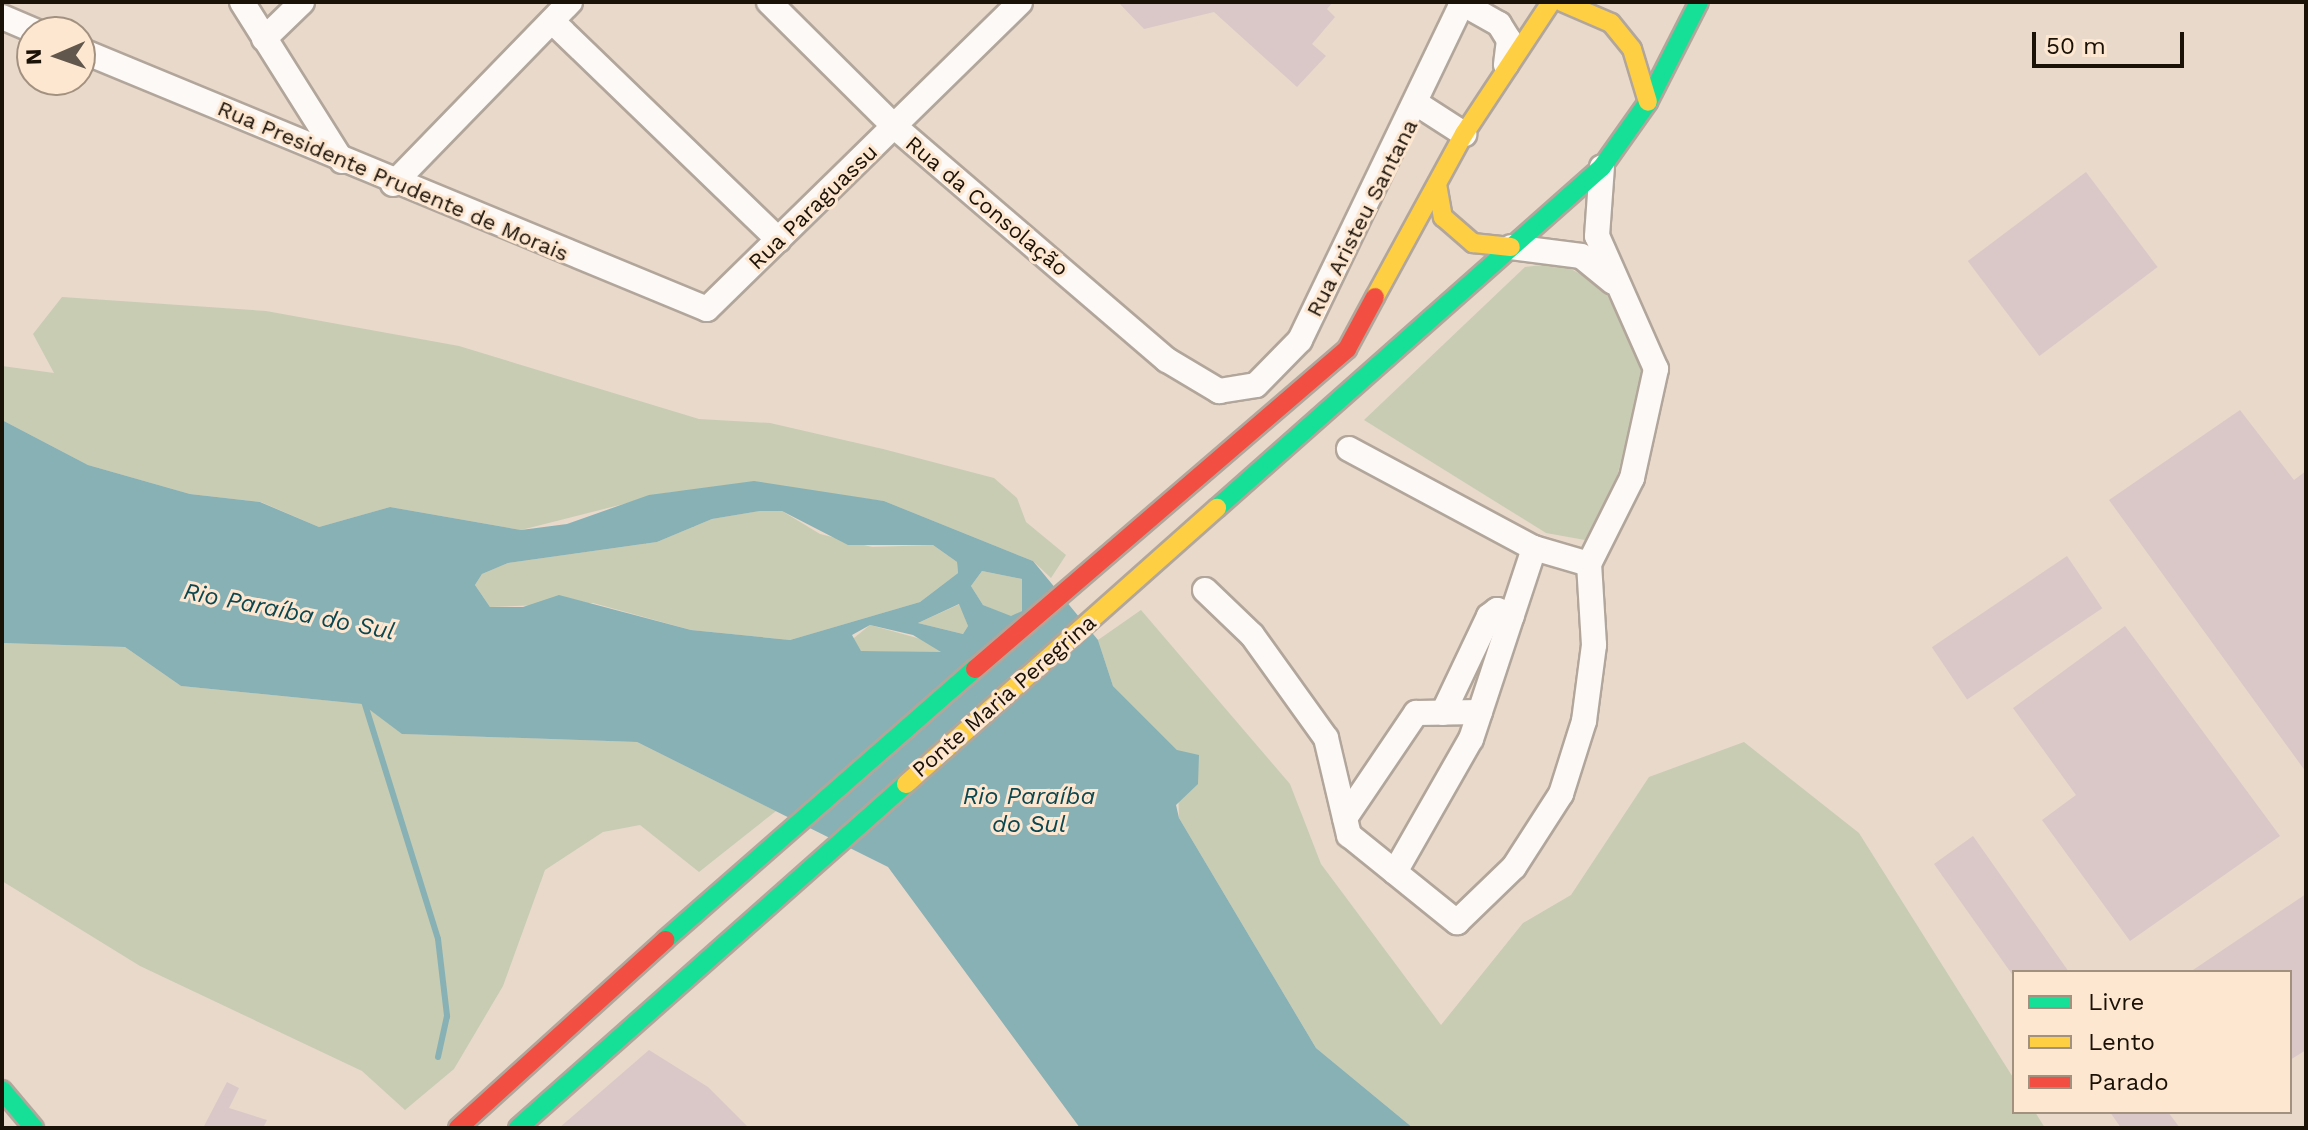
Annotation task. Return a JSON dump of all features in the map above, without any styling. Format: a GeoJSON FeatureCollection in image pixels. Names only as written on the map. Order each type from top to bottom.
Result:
{"type":"FeatureCollection","features":[{"type":"Feature","properties":{"kind":"main road","name":"Ponte Maria Peregrina"},"geometry":{"type":"LineString","coordinates":[[458,1128],[778,838],[1267,424],[1347,349],[1464,134],[1506,65],[1551,2]]}},
{"type":"Feature","properties":{"kind":"main road"},"geometry":{"type":"LineString","coordinates":[[1562,2],[1611,23],[1632,49],[1648,102]]}},
{"type":"Feature","properties":{"kind":"main road","name":"Ponte Maria Peregrina"},"geometry":{"type":"LineString","coordinates":[[518,1128],[802,871],[1254,478],[1283,448],[1602,167],[1648,102],[1699,2]]}},
{"type":"Feature","properties":{"kind":"main road"},"geometry":{"type":"LineString","coordinates":[[1437,184],[1443,217],[1473,243],[1511,247]]}},
{"type":"Feature","properties":{"kind":"main road"},"geometry":{"type":"LineString","coordinates":[[2,1090],[34,1128]]}},
{"type":"Feature","properties":{"kind":"street"},"geometry":{"type":"LineString","coordinates":[[242,2],[342,161]]}},
{"type":"Feature","properties":{"kind":"street"},"geometry":{"type":"LineString","coordinates":[[264,39],[302,2]]}},
{"type":"Feature","properties":{"kind":"street"},"geometry":{"type":"LineString","coordinates":[[393,184],[570,2]]}},
{"type":"Feature","properties":{"kind":"street","name":"Rua da Consolação"},"geometry":{"type":"LineString","coordinates":[[769,2],[895,127],[1167,360],[1219,391]]}},
{"type":"Feature","properties":{"kind":"street","name":"Rua Paraguassu"},"geometry":{"type":"LineString","coordinates":[[707,309],[1020,2]]}},
{"type":"Feature","properties":{"kind":"street"},"geometry":{"type":"LineString","coordinates":[[1461,2],[1499,24],[1509,40],[1506,65]]}},
{"type":"Feature","properties":{"kind":"street","name":"Rua Aristeu Santana"},"geometry":{"type":"LineString","coordinates":[[1219,391],[1256,385],[1300,340],[1419,105],[1461,2]]}},
{"type":"Feature","properties":{"kind":"street"},"geometry":{"type":"LineString","coordinates":[[552,21],[779,240]]}},
{"type":"Feature","properties":{"kind":"street","name":"Rua Presidente Prudente de Morais"},"geometry":{"type":"LineString","coordinates":[[96,57],[393,184],[707,309]]}},
{"type":"Feature","properties":{"kind":"street"},"geometry":{"type":"LineString","coordinates":[[1419,105],[1464,134]]}},
{"type":"Feature","properties":{"kind":"street"},"geometry":{"type":"LineString","coordinates":[[1205,590],[1252,635],[1326,738],[1349,835],[1457,922],[1514,867],[1561,794],[1584,721],[1592,660],[1589,564],[1632,478],[1656,369],[1615,284],[1597,236],[1602,167]]}},
{"type":"Feature","properties":{"kind":"street"},"geometry":{"type":"LineString","coordinates":[[1511,247],[1581,256],[1615,284]]}},
{"type":"Feature","properties":{"kind":"street"},"geometry":{"type":"LineString","coordinates":[[1349,449],[1534,548],[1589,564]]}},
{"type":"Feature","properties":{"kind":"street"},"geometry":{"type":"LineString","coordinates":[[1395,872],[1480,712],[1534,548]]}},
{"type":"Feature","properties":{"kind":"street"},"geometry":{"type":"LineString","coordinates":[[1443,713],[1492,612],[1512,616]]}},
{"type":"Feature","properties":{"kind":"street"},"geometry":{"type":"LineString","coordinates":[[1345,818],[1416,713],[1480,712]]}},
{"type":"Feature","properties":{"kind":"green space"},"geometry":{"type":"Polygon","coordinates":[[[1560,263],[1602,286],[1645,366],[1617,477],[1585,540],[1546,533],[1364,420],[1525,267],[1560,263]]]}},
{"type":"Feature","properties":{"kind":"green space"},"geometry":{"type":"Polygon","coordinates":[[[62,297],[266,311],[459,346],[699,419],[770,423],[883,449],[994,478],[1017,498],[1026,522],[1066,555],[1051,578],[1033,561],[884,501],[776,488],[671,492],[521,530],[390,507],[319,527],[261,502],[190,494],[88,465],[2,420],[2,366],[54,373],[33,334],[62,297]]]}},
{"type":"Feature","properties":{"kind":"green space"},"geometry":{"type":"Polygon","coordinates":[[[760,511],[782,511],[820,534],[872,547],[933,545],[957,562],[958,573],[920,602],[790,640],[691,630],[593,603],[490,607],[475,585],[482,574],[508,563],[657,542],[712,519],[760,511]]]}},
{"type":"Feature","properties":{"kind":"green space"},"geometry":{"type":"Polygon","coordinates":[[[982,571],[1022,579],[1022,611],[1011,617],[983,605],[971,586],[982,571]]]}},
{"type":"Feature","properties":{"kind":"green space"},"geometry":{"type":"Polygon","coordinates":[[[960,604],[968,626],[963,634],[918,623],[960,604]]]}},
{"type":"Feature","properties":{"kind":"green space"},"geometry":{"type":"Polygon","coordinates":[[[1141,610],[1290,784],[1321,864],[1441,1025],[1523,923],[1571,895],[1649,777],[1744,742],[1859,833],[2012,1076],[2012,1114],[2036,1114],[2045,1128],[1413,1128],[1316,1048],[1179,818],[1177,750],[1113,686],[1098,640],[1141,610]]]}},
{"type":"Feature","properties":{"kind":"green space"},"geometry":{"type":"Polygon","coordinates":[[[870,625],[939,644],[941,653],[861,651],[849,642],[870,625]]]}},
{"type":"Feature","properties":{"kind":"green space"},"geometry":{"type":"Polygon","coordinates":[[[2,643],[125,647],[181,686],[363,704],[403,734],[637,742],[776,811],[699,872],[640,825],[603,832],[545,870],[503,986],[454,1069],[405,1110],[362,1071],[140,966],[2,881],[2,643]]]}},
{"type":"Feature","properties":{"kind":"water","name":"Rio Paraíba do Sul"},"geometry":{"type":"Polygon","coordinates":[[[2,420],[88,465],[190,494],[260,502],[319,527],[390,507],[521,530],[567,524],[649,495],[754,481],[884,501],[1033,561],[1098,640],[1113,686],[1177,750],[1199,755],[1198,784],[1176,805],[1179,818],[1316,1048],[1413,1128],[1080,1128],[888,867],[637,742],[402,734],[362,704],[181,686],[125,647],[2,643],[2,420]],[[760,511],[712,519],[657,542],[508,563],[482,574],[475,585],[490,607],[523,607],[559,595],[691,630],[790,640],[920,602],[958,573],[957,562],[933,545],[848,545],[782,511],[760,511]],[[982,571],[971,586],[983,605],[1011,616],[1022,611],[1022,579],[982,571]],[[959,604],[918,623],[963,634],[968,626],[959,604]],[[870,625],[852,635],[861,651],[941,652],[913,635],[870,625]]]}},
{"type":"Feature","properties":{"kind":"building"},"geometry":{"type":"Polygon","coordinates":[[[1118,2],[1333,2],[1327,9],[1335,17],[1312,44],[1326,56],[1297,87],[1214,12],[1144,29],[1118,2]]]}},
{"type":"Feature","properties":{"kind":"building"},"geometry":{"type":"Polygon","coordinates":[[[2086,172],[2158,267],[2039,356],[1968,261],[2086,172]]]}},
{"type":"Feature","properties":{"kind":"building"},"geometry":{"type":"Polygon","coordinates":[[[2240,410],[2294,480],[2306,471],[2306,772],[2109,500],[2240,410]]]}},
{"type":"Feature","properties":{"kind":"building"},"geometry":{"type":"Polygon","coordinates":[[[2067,556],[2102,608],[1967,699],[1932,647],[2067,556]]]}},
{"type":"Feature","properties":{"kind":"building"},"geometry":{"type":"Polygon","coordinates":[[[2125,626],[2280,836],[2130,941],[2042,820],[2076,795],[2013,708],[2125,626]]]}},
{"type":"Feature","properties":{"kind":"building"},"geometry":{"type":"Polygon","coordinates":[[[1973,836],[2068,970],[2012,970],[2012,974],[1934,864],[1973,836]]]}},
{"type":"Feature","properties":{"kind":"building"},"geometry":{"type":"Polygon","coordinates":[[[2306,894],[2306,1050],[2292,1059],[2292,970],[2193,970],[2306,894]]]}},
{"type":"Feature","properties":{"kind":"building"},"geometry":{"type":"Polygon","coordinates":[[[649,1050],[708,1087],[749,1128],[559,1128],[649,1050]]]}},
{"type":"Feature","properties":{"kind":"building"},"geometry":{"type":"Polygon","coordinates":[[[227,1082],[239,1088],[229,1108],[267,1120],[263,1128],[203,1128],[227,1082]]]}},
{"type":"Feature","properties":{"kind":"building"},"geometry":{"type":"Polygon","coordinates":[[[2111,1114],[2170,1114],[2180,1128],[2121,1128],[2111,1114]]]}},
{"type":"Feature","properties":{"kind":"waterway"},"geometry":{"type":"LineString","coordinates":[[363,698],[438,939],[447,1016],[438,1057]]}},
{"type":"Feature","properties":{"kind":"traffic: fast"},"geometry":{"type":"LineString","coordinates":[[1217,508],[1602,167],[1648,102],[1699,2]]}},
{"type":"Feature","properties":{"kind":"traffic: fast"},"geometry":{"type":"LineString","coordinates":[[665,940],[975,669]]}},
{"type":"Feature","properties":{"kind":"traffic: fast"},"geometry":{"type":"LineString","coordinates":[[518,1128],[906,784]]}},
{"type":"Feature","properties":{"kind":"traffic: fast"},"geometry":{"type":"LineString","coordinates":[[2,1090],[34,1128]]}},
{"type":"Feature","properties":{"kind":"traffic: slow"},"geometry":{"type":"LineString","coordinates":[[1375,297],[1464,134],[1551,2]]}},
{"type":"Feature","properties":{"kind":"traffic: slow"},"geometry":{"type":"LineString","coordinates":[[1562,2],[1611,23],[1632,49],[1648,102]]}},
{"type":"Feature","properties":{"kind":"traffic: slow"},"geometry":{"type":"LineString","coordinates":[[1437,184],[1443,217],[1473,243],[1511,247]]}},
{"type":"Feature","properties":{"kind":"traffic: slow"},"geometry":{"type":"LineString","coordinates":[[906,784],[1217,508]]}},
{"type":"Feature","properties":{"kind":"traffic: jam"},"geometry":{"type":"LineString","coordinates":[[975,669],[1347,349],[1375,297]]}},
{"type":"Feature","properties":{"kind":"traffic: jam"},"geometry":{"type":"LineString","coordinates":[[458,1128],[665,940]]}}]}
